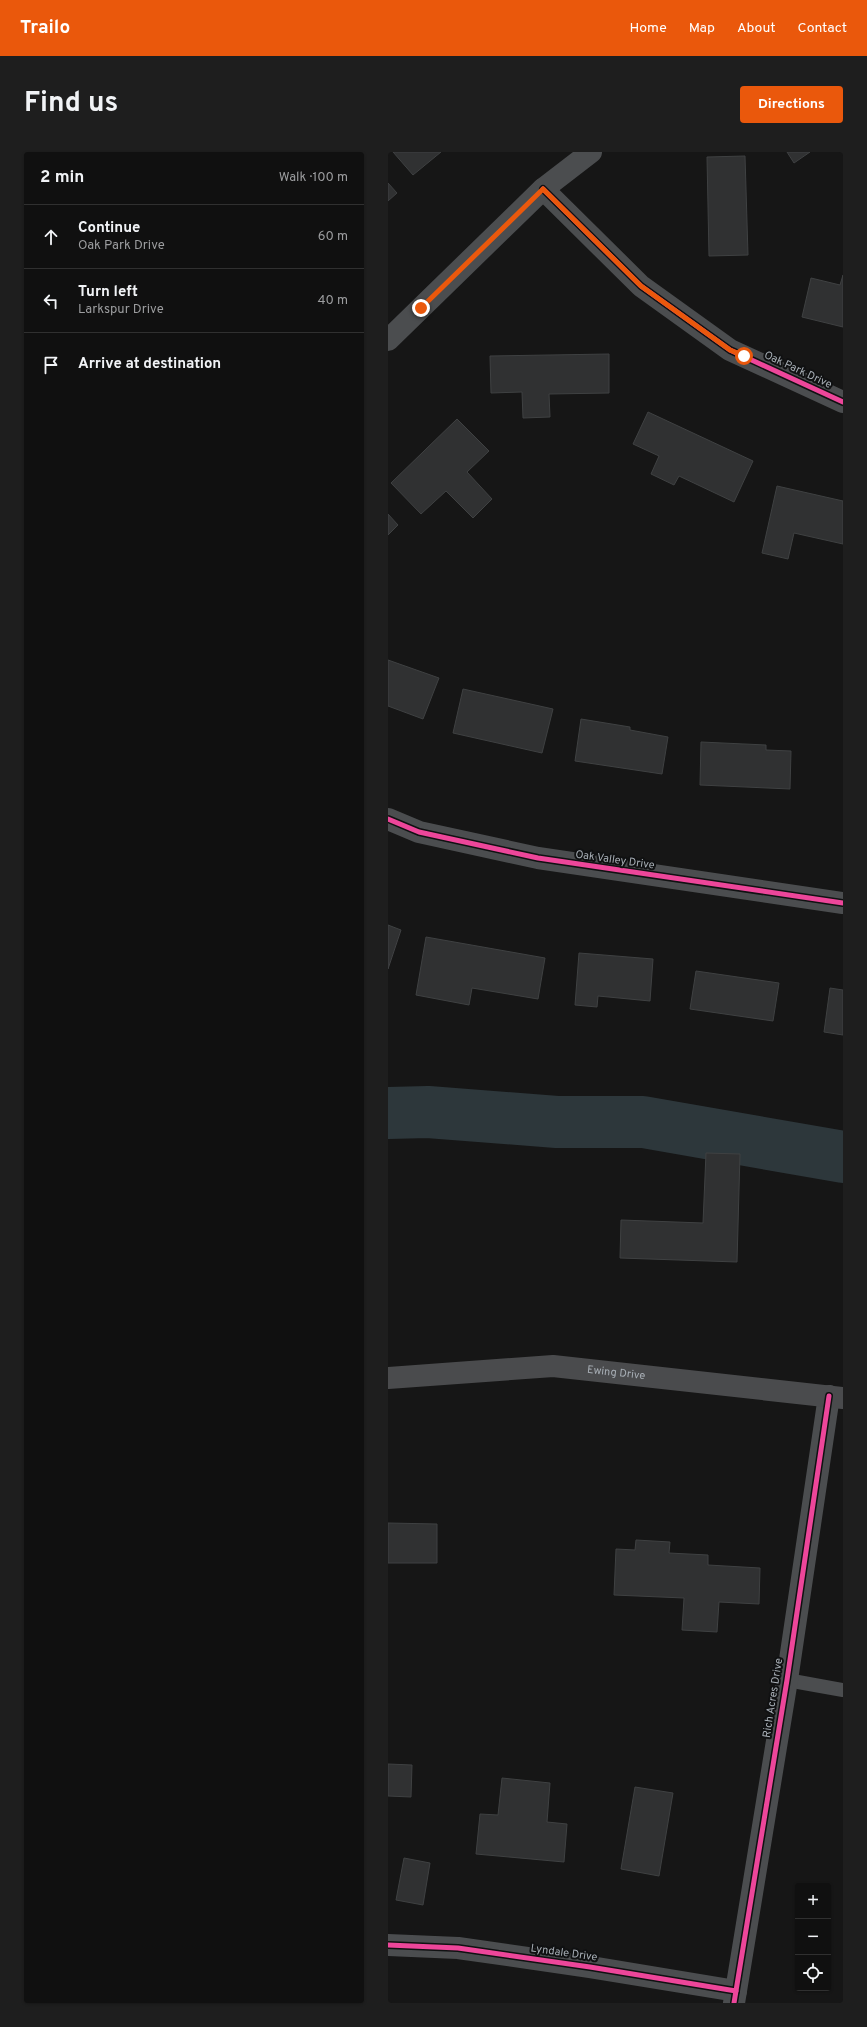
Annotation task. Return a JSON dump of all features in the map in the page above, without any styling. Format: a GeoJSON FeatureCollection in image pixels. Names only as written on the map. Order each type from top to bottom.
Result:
{"type":"FeatureCollection","features":[{"type":"Feature","properties":{"kind":"main road","name":"Ewing Drive"},"geometry":{"type":"LineString","coordinates":[[388,1378],[553,1366],[836,1397]]}},
{"type":"Feature","properties":{"kind":"street"},"geometry":{"type":"LineString","coordinates":[[388,340],[543,189],[591,152]]}},
{"type":"Feature","properties":{"kind":"street","name":"Oak Park Drive"},"geometry":{"type":"LineString","coordinates":[[543,189],[641,286],[730,350],[843,402]]}},
{"type":"Feature","properties":{"kind":"street","name":"Oak Valley Drive"},"geometry":{"type":"LineString","coordinates":[[388,819],[419,832],[538,858],[843,903]]}},
{"type":"Feature","properties":{"kind":"street","name":"Rich Acres Drive"},"geometry":{"type":"LineString","coordinates":[[735,1997],[787,1680],[836,1397]]}},
{"type":"Feature","properties":{"kind":"street","name":"Lyndale Drive"},"geometry":{"type":"LineString","coordinates":[[388,1945],[458,1948],[590,1967],[735,1997]]}},
{"type":"Feature","properties":{"kind":"lane"},"geometry":{"type":"LineString","coordinates":[[787,1680],[843,1690]]}},
{"type":"Feature","properties":{"kind":"building"},"geometry":{"type":"Polygon","coordinates":[[[393,152],[441,152],[413,175],[393,152]]]}},
{"type":"Feature","properties":{"kind":"building"},"geometry":{"type":"Polygon","coordinates":[[[787,152],[810,152],[794,163],[787,152]]]}},
{"type":"Feature","properties":{"kind":"building"},"geometry":{"type":"Polygon","coordinates":[[[745,156],[748,255],[709,256],[707,157],[745,156]]]}},
{"type":"Feature","properties":{"kind":"building"},"geometry":{"type":"Polygon","coordinates":[[[388,183],[397,193],[388,201],[388,183]]]}},
{"type":"Feature","properties":{"kind":"building"},"geometry":{"type":"Polygon","coordinates":[[[843,275],[843,327],[802,317],[811,278],[840,285],[843,275]]]}},
{"type":"Feature","properties":{"kind":"building"},"geometry":{"type":"Polygon","coordinates":[[[609,354],[609,393],[549,394],[550,417],[523,418],[522,392],[491,393],[490,356],[609,354]]]}},
{"type":"Feature","properties":{"kind":"building"},"geometry":{"type":"Polygon","coordinates":[[[648,412],[753,461],[734,502],[679,476],[674,485],[651,474],[659,456],[633,444],[648,412]]]}},
{"type":"Feature","properties":{"kind":"building"},"geometry":{"type":"Polygon","coordinates":[[[457,419],[489,451],[467,472],[492,499],[473,518],[446,491],[421,514],[391,483],[457,419]]]}},
{"type":"Feature","properties":{"kind":"building"},"geometry":{"type":"Polygon","coordinates":[[[777,486],[843,501],[843,544],[794,533],[788,559],[762,553],[777,486]]]}},
{"type":"Feature","properties":{"kind":"building"},"geometry":{"type":"Polygon","coordinates":[[[388,514],[398,525],[388,535],[388,514]]]}},
{"type":"Feature","properties":{"kind":"building"},"geometry":{"type":"Polygon","coordinates":[[[388,660],[439,678],[423,719],[388,706],[388,660]]]}},
{"type":"Feature","properties":{"kind":"building"},"geometry":{"type":"Polygon","coordinates":[[[463,689],[553,709],[542,753],[453,733],[463,689]]]}},
{"type":"Feature","properties":{"kind":"building"},"geometry":{"type":"Polygon","coordinates":[[[581,719],[630,727],[630,730],[668,737],[662,774],[575,761],[581,719]]]}},
{"type":"Feature","properties":{"kind":"building"},"geometry":{"type":"Polygon","coordinates":[[[701,742],[766,745],[766,750],[791,751],[790,789],[700,785],[701,742]]]}},
{"type":"Feature","properties":{"kind":"building"},"geometry":{"type":"Polygon","coordinates":[[[388,925],[401,930],[388,969],[388,925]]]}},
{"type":"Feature","properties":{"kind":"building"},"geometry":{"type":"Polygon","coordinates":[[[426,937],[545,958],[538,999],[472,988],[469,1005],[416,995],[426,937]]]}},
{"type":"Feature","properties":{"kind":"building"},"geometry":{"type":"Polygon","coordinates":[[[579,953],[653,959],[650,1001],[598,996],[597,1007],[575,1005],[579,953]]]}},
{"type":"Feature","properties":{"kind":"building"},"geometry":{"type":"Polygon","coordinates":[[[696,971],[779,983],[773,1021],[690,1009],[696,971]]]}},
{"type":"Feature","properties":{"kind":"building"},"geometry":{"type":"Polygon","coordinates":[[[830,988],[843,990],[843,1035],[824,1032],[830,988]]]}},
{"type":"Feature","properties":{"kind":"building"},"geometry":{"type":"Polygon","coordinates":[[[706,1153],[740,1154],[737,1262],[620,1258],[621,1220],[703,1223],[706,1153]]]}},
{"type":"Feature","properties":{"kind":"building"},"geometry":{"type":"Polygon","coordinates":[[[388,1523],[437,1524],[437,1563],[388,1563],[388,1523]]]}},
{"type":"Feature","properties":{"kind":"building"},"geometry":{"type":"Polygon","coordinates":[[[636,1540],[670,1542],[669,1553],[708,1555],[708,1565],[760,1568],[759,1604],[719,1602],[717,1632],[682,1630],[684,1598],[614,1595],[616,1549],[635,1550],[636,1540]]]}},
{"type":"Feature","properties":{"kind":"building"},"geometry":{"type":"Polygon","coordinates":[[[388,1764],[412,1765],[411,1797],[388,1796],[388,1764]]]}},
{"type":"Feature","properties":{"kind":"building"},"geometry":{"type":"Polygon","coordinates":[[[502,1778],[550,1783],[547,1822],[567,1824],[564,1862],[476,1854],[480,1814],[498,1815],[502,1778]]]}},
{"type":"Feature","properties":{"kind":"building"},"geometry":{"type":"Polygon","coordinates":[[[635,1787],[673,1793],[659,1876],[621,1869],[635,1787]]]}},
{"type":"Feature","properties":{"kind":"building"},"geometry":{"type":"Polygon","coordinates":[[[404,1858],[430,1863],[423,1905],[396,1900],[404,1858]]]}},
{"type":"Feature","properties":{"kind":"waterway"},"geometry":{"type":"LineString","coordinates":[[388,1113],[428,1112],[557,1122],[643,1122],[843,1157]]}},
{"type":"Feature","properties":{"kind":"cycle path"},"geometry":{"type":"LineString","coordinates":[[543,189],[641,286],[730,350],[843,402]]}},
{"type":"Feature","properties":{"kind":"cycle path"},"geometry":{"type":"LineString","coordinates":[[388,819],[419,832],[538,858],[843,903]]}},
{"type":"Feature","properties":{"kind":"cycle path"},"geometry":{"type":"LineString","coordinates":[[734,2003],[787,1680],[829,1396]]}},
{"type":"Feature","properties":{"kind":"cycle path"},"geometry":{"type":"LineString","coordinates":[[388,1945],[458,1948],[590,1967],[736,1991]]}},
{"type":"Feature","properties":{"kind":"route"},"geometry":{"type":"LineString","coordinates":[[421,308],[543,189],[641,286],[730,350],[744,356]]}}]}
